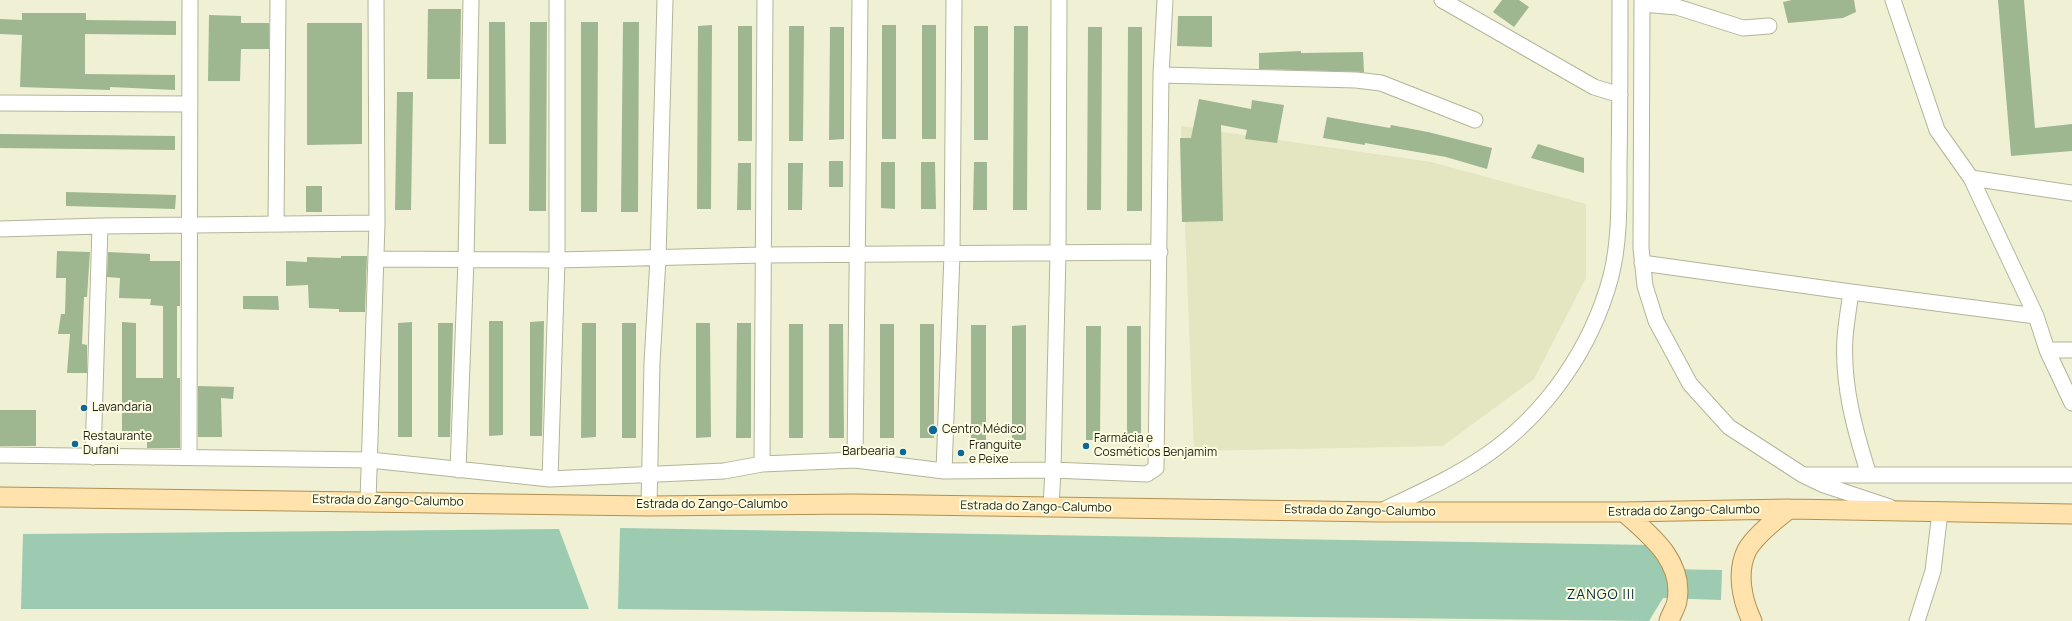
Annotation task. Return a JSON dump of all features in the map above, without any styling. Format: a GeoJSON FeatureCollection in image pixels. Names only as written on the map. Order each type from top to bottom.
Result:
{"type":"FeatureCollection","features":[{"type":"Feature","properties":{"kind":"main road","name":"Estrada do Zango-Calumbo"},"geometry":{"type":"LineString","coordinates":[[0,497],[649,506],[854,504],[1380,512],[1624,512],[1789,509],[2072,514]]}},
{"type":"Feature","properties":{"kind":"main road"},"geometry":{"type":"LineString","coordinates":[[1752,621],[1744,606],[1741,576],[1747,550],[1770,523],[1789,509]]}},
{"type":"Feature","properties":{"kind":"main road"},"geometry":{"type":"LineString","coordinates":[[1624,512],[1659,544],[1671,561],[1677,581],[1677,601],[1669,621]]}},
{"type":"Feature","properties":{"kind":"street"},"geometry":{"type":"LineString","coordinates":[[189,457],[190,0]]}},
{"type":"Feature","properties":{"kind":"street"},"geometry":{"type":"LineString","coordinates":[[276,223],[278,0]]}},
{"type":"Feature","properties":{"kind":"street"},"geometry":{"type":"LineString","coordinates":[[368,501],[377,223],[376,0]]}},
{"type":"Feature","properties":{"kind":"street"},"geometry":{"type":"LineString","coordinates":[[458,470],[466,260],[471,0]]}},
{"type":"Feature","properties":{"kind":"street"},"geometry":{"type":"LineString","coordinates":[[550,478],[557,260],[557,0]]}},
{"type":"Feature","properties":{"kind":"street"},"geometry":{"type":"LineString","coordinates":[[649,506],[652,363],[658,258],[665,0]]}},
{"type":"Feature","properties":{"kind":"street"},"geometry":{"type":"LineString","coordinates":[[762,464],[764,0]]}},
{"type":"Feature","properties":{"kind":"street"},"geometry":{"type":"LineString","coordinates":[[855,460],[859,255],[860,0]]}},
{"type":"Feature","properties":{"kind":"street"},"geometry":{"type":"LineString","coordinates":[[944,471],[952,254],[954,0]]}},
{"type":"Feature","properties":{"kind":"street"},"geometry":{"type":"LineString","coordinates":[[1051,507],[1058,253],[1059,0]]}},
{"type":"Feature","properties":{"kind":"street"},"geometry":{"type":"LineString","coordinates":[[0,455],[370,460],[550,478],[724,471],[762,464],[855,460],[944,471],[1053,470],[1147,474],[1156,468],[1160,252],[1161,75],[1165,0]]}},
{"type":"Feature","properties":{"kind":"street"},"geometry":{"type":"LineString","coordinates":[[1442,0],[1594,87],[1620,95]]}},
{"type":"Feature","properties":{"kind":"street"},"geometry":{"type":"LineString","coordinates":[[1380,512],[1450,478],[1486,456],[1520,429],[1557,388],[1582,349],[1598,316],[1611,276],[1618,233],[1620,0]]}},
{"type":"Feature","properties":{"kind":"street"},"geometry":{"type":"LineString","coordinates":[[1893,0],[1937,130],[1971,178],[2036,316],[2048,350],[2072,403]]}},
{"type":"Feature","properties":{"kind":"street"},"geometry":{"type":"LineString","coordinates":[[1769,26],[1743,28],[1677,7],[1642,2],[1642,263],[1645,286],[1656,321],[1690,384],[1729,427],[1803,475],[1824,485],[1905,512]]}},
{"type":"Feature","properties":{"kind":"street"},"geometry":{"type":"LineString","coordinates":[[1161,75],[1356,80],[1381,83],[1475,120]]}},
{"type":"Feature","properties":{"kind":"street"},"geometry":{"type":"LineString","coordinates":[[0,103],[190,104]]}},
{"type":"Feature","properties":{"kind":"street"},"geometry":{"type":"LineString","coordinates":[[1971,178],[2072,193]]}},
{"type":"Feature","properties":{"kind":"street"},"geometry":{"type":"LineString","coordinates":[[0,229],[190,224],[377,223]]}},
{"type":"Feature","properties":{"kind":"street"},"geometry":{"type":"LineString","coordinates":[[93,457],[100,226]]}},
{"type":"Feature","properties":{"kind":"street"},"geometry":{"type":"LineString","coordinates":[[376,260],[557,260],[762,255],[1160,252]]}},
{"type":"Feature","properties":{"kind":"street"},"geometry":{"type":"LineString","coordinates":[[1642,263],[2036,316]]}},
{"type":"Feature","properties":{"kind":"street"},"geometry":{"type":"LineString","coordinates":[[1851,292],[1845,338],[1846,382],[1855,432],[1870,475]]}},
{"type":"Feature","properties":{"kind":"street"},"geometry":{"type":"LineString","coordinates":[[2048,350],[2072,350]]}},
{"type":"Feature","properties":{"kind":"street"},"geometry":{"type":"LineString","coordinates":[[1803,475],[2072,475]]}},
{"type":"Feature","properties":{"kind":"street"},"geometry":{"type":"LineString","coordinates":[[1918,621],[1933,571],[1940,512]]}},
{"type":"Feature","properties":{"kind":"shaded area"},"geometry":{"type":"Polygon","coordinates":[[[1181,126],[1431,162],[1586,204],[1586,278],[1534,379],[1443,446],[1194,451],[1181,126]]]}},
{"type":"Feature","properties":{"kind":"shaded area"},"geometry":{"type":"Polygon","coordinates":[[[620,528],[1650,545],[1664,569],[1722,570],[1721,600],[1663,598],[1649,621],[618,609],[620,528]]]}},
{"type":"Feature","properties":{"kind":"shaded area"},"geometry":{"type":"Polygon","coordinates":[[[559,529],[589,609],[21,609],[23,534],[559,529]]]}},
{"type":"Feature","properties":{"kind":"building"},"geometry":{"type":"Polygon","coordinates":[[[1502,0],[1519,0],[1529,7],[1514,27],[1493,12],[1502,0]]]}},
{"type":"Feature","properties":{"kind":"building"},"geometry":{"type":"Polygon","coordinates":[[[1792,0],[1854,0],[1856,12],[1843,18],[1788,23],[1783,2],[1792,0]]]}},
{"type":"Feature","properties":{"kind":"building"},"geometry":{"type":"Polygon","coordinates":[[[1998,0],[2024,0],[2035,128],[2072,124],[2072,151],[2011,156],[1998,0]]]}},
{"type":"Feature","properties":{"kind":"building"},"geometry":{"type":"Polygon","coordinates":[[[428,9],[461,9],[460,79],[427,79],[428,9]]]}},
{"type":"Feature","properties":{"kind":"building"},"geometry":{"type":"Polygon","coordinates":[[[22,13],[86,13],[86,20],[176,21],[176,35],[85,34],[85,74],[175,75],[175,90],[110,87],[110,90],[20,87],[22,35],[0,34],[0,19],[22,20],[22,13]]]}},
{"type":"Feature","properties":{"kind":"building"},"geometry":{"type":"Polygon","coordinates":[[[209,15],[241,16],[241,23],[269,23],[269,49],[241,49],[240,81],[208,81],[209,15]]]}},
{"type":"Feature","properties":{"kind":"building"},"geometry":{"type":"Polygon","coordinates":[[[1178,16],[1212,16],[1212,47],[1177,46],[1178,16]]]}},
{"type":"Feature","properties":{"kind":"building"},"geometry":{"type":"Polygon","coordinates":[[[489,22],[505,22],[506,144],[489,144],[489,22]]]}},
{"type":"Feature","properties":{"kind":"building"},"geometry":{"type":"Polygon","coordinates":[[[530,22],[547,22],[546,211],[529,211],[530,22]]]}},
{"type":"Feature","properties":{"kind":"building"},"geometry":{"type":"Polygon","coordinates":[[[581,22],[598,22],[597,212],[581,212],[581,22]]]}},
{"type":"Feature","properties":{"kind":"building"},"geometry":{"type":"Polygon","coordinates":[[[623,22],[639,22],[638,212],[621,212],[623,22]]]}},
{"type":"Feature","properties":{"kind":"building"},"geometry":{"type":"Polygon","coordinates":[[[307,23],[362,23],[362,144],[307,145],[307,23]]]}},
{"type":"Feature","properties":{"kind":"building"},"geometry":{"type":"Polygon","coordinates":[[[712,25],[711,209],[697,209],[698,26],[712,25]]]}},
{"type":"Feature","properties":{"kind":"building"},"geometry":{"type":"Polygon","coordinates":[[[882,25],[896,25],[896,139],[882,139],[882,25]]]}},
{"type":"Feature","properties":{"kind":"building"},"geometry":{"type":"Polygon","coordinates":[[[922,25],[936,25],[936,139],[922,139],[922,25]]]}},
{"type":"Feature","properties":{"kind":"building"},"geometry":{"type":"Polygon","coordinates":[[[738,26],[752,26],[752,141],[738,141],[738,26]]]}},
{"type":"Feature","properties":{"kind":"building"},"geometry":{"type":"Polygon","coordinates":[[[789,26],[804,26],[803,141],[789,141],[789,26]]]}},
{"type":"Feature","properties":{"kind":"building"},"geometry":{"type":"Polygon","coordinates":[[[974,26],[988,26],[988,140],[974,140],[974,26]]]}},
{"type":"Feature","properties":{"kind":"building"},"geometry":{"type":"Polygon","coordinates":[[[1014,26],[1028,26],[1027,210],[1013,210],[1014,26]]]}},
{"type":"Feature","properties":{"kind":"building"},"geometry":{"type":"Polygon","coordinates":[[[830,27],[844,27],[844,139],[829,140],[830,27]]]}},
{"type":"Feature","properties":{"kind":"building"},"geometry":{"type":"Polygon","coordinates":[[[1088,27],[1102,27],[1101,210],[1087,210],[1088,27]]]}},
{"type":"Feature","properties":{"kind":"building"},"geometry":{"type":"Polygon","coordinates":[[[1128,27],[1142,27],[1142,211],[1127,211],[1128,27]]]}},
{"type":"Feature","properties":{"kind":"building"},"geometry":{"type":"Polygon","coordinates":[[[1301,51],[1301,53],[1363,52],[1364,72],[1259,69],[1259,53],[1301,51]]]}},
{"type":"Feature","properties":{"kind":"building"},"geometry":{"type":"Polygon","coordinates":[[[397,92],[413,92],[411,210],[395,210],[397,92]]]}},
{"type":"Feature","properties":{"kind":"building"},"geometry":{"type":"Polygon","coordinates":[[[1199,99],[1251,109],[1252,100],[1284,105],[1277,143],[1245,139],[1247,130],[1221,125],[1223,221],[1182,222],[1180,138],[1191,138],[1199,99]]]}},
{"type":"Feature","properties":{"kind":"building"},"geometry":{"type":"Polygon","coordinates":[[[1327,117],[1390,128],[1391,125],[1428,132],[1492,148],[1487,169],[1446,157],[1365,143],[1365,145],[1323,138],[1327,117]]]}},
{"type":"Feature","properties":{"kind":"building"},"geometry":{"type":"Polygon","coordinates":[[[0,134],[175,136],[175,150],[0,148],[0,134]]]}},
{"type":"Feature","properties":{"kind":"building"},"geometry":{"type":"Polygon","coordinates":[[[1538,144],[1584,158],[1584,173],[1531,158],[1538,144]]]}},
{"type":"Feature","properties":{"kind":"building"},"geometry":{"type":"Polygon","coordinates":[[[829,161],[843,161],[843,187],[829,187],[829,161]]]}},
{"type":"Feature","properties":{"kind":"building"},"geometry":{"type":"Polygon","coordinates":[[[881,162],[895,162],[895,209],[881,208],[881,162]]]}},
{"type":"Feature","properties":{"kind":"building"},"geometry":{"type":"Polygon","coordinates":[[[921,162],[935,162],[936,209],[921,209],[921,162]]]}},
{"type":"Feature","properties":{"kind":"building"},"geometry":{"type":"Polygon","coordinates":[[[974,162],[987,162],[987,210],[973,210],[974,162]]]}},
{"type":"Feature","properties":{"kind":"building"},"geometry":{"type":"Polygon","coordinates":[[[738,163],[751,163],[751,210],[737,210],[738,163]]]}},
{"type":"Feature","properties":{"kind":"building"},"geometry":{"type":"Polygon","coordinates":[[[788,163],[803,163],[802,210],[788,210],[788,163]]]}},
{"type":"Feature","properties":{"kind":"building"},"geometry":{"type":"Polygon","coordinates":[[[306,186],[322,186],[322,212],[306,212],[306,186]]]}},
{"type":"Feature","properties":{"kind":"building"},"geometry":{"type":"Polygon","coordinates":[[[66,192],[176,195],[175,209],[66,206],[66,192]]]}},
{"type":"Feature","properties":{"kind":"building"},"geometry":{"type":"Polygon","coordinates":[[[57,251],[90,252],[87,297],[84,297],[82,344],[87,345],[87,373],[67,373],[70,334],[58,334],[61,314],[65,314],[66,278],[56,278],[57,251]]]}},
{"type":"Feature","properties":{"kind":"building"},"geometry":{"type":"Polygon","coordinates":[[[108,252],[150,254],[150,261],[180,261],[180,306],[177,306],[177,378],[180,378],[180,448],[147,448],[147,437],[122,437],[122,322],[136,323],[136,378],[163,378],[163,306],[150,305],[151,299],[119,298],[120,278],[107,277],[108,252]]]}},
{"type":"Feature","properties":{"kind":"building"},"geometry":{"type":"Polygon","coordinates":[[[341,256],[367,256],[365,312],[339,312],[339,309],[309,308],[308,285],[286,286],[286,261],[307,262],[307,257],[341,258],[341,256]]]}},
{"type":"Feature","properties":{"kind":"building"},"geometry":{"type":"Polygon","coordinates":[[[243,296],[278,296],[279,310],[243,309],[243,296]]]}},
{"type":"Feature","properties":{"kind":"building"},"geometry":{"type":"Polygon","coordinates":[[[489,321],[503,321],[503,435],[489,436],[489,321]]]}},
{"type":"Feature","properties":{"kind":"building"},"geometry":{"type":"Polygon","coordinates":[[[544,321],[542,436],[530,436],[530,322],[544,321]]]}},
{"type":"Feature","properties":{"kind":"building"},"geometry":{"type":"Polygon","coordinates":[[[412,322],[412,437],[398,437],[398,323],[412,322]]]}},
{"type":"Feature","properties":{"kind":"building"},"geometry":{"type":"Polygon","coordinates":[[[438,323],[453,323],[450,437],[438,437],[438,323]]]}},
{"type":"Feature","properties":{"kind":"building"},"geometry":{"type":"Polygon","coordinates":[[[582,323],[596,323],[596,437],[581,438],[582,323]]]}},
{"type":"Feature","properties":{"kind":"building"},"geometry":{"type":"Polygon","coordinates":[[[622,323],[636,323],[636,438],[622,438],[622,323]]]}},
{"type":"Feature","properties":{"kind":"building"},"geometry":{"type":"Polygon","coordinates":[[[696,323],[710,323],[711,437],[696,438],[696,323]]]}},
{"type":"Feature","properties":{"kind":"building"},"geometry":{"type":"Polygon","coordinates":[[[737,323],[751,323],[751,438],[736,438],[737,323]]]}},
{"type":"Feature","properties":{"kind":"building"},"geometry":{"type":"Polygon","coordinates":[[[789,324],[803,324],[803,438],[789,438],[789,324]]]}},
{"type":"Feature","properties":{"kind":"building"},"geometry":{"type":"Polygon","coordinates":[[[829,324],[843,324],[844,438],[829,438],[829,324]]]}},
{"type":"Feature","properties":{"kind":"building"},"geometry":{"type":"Polygon","coordinates":[[[880,324],[894,324],[894,438],[880,438],[880,324]]]}},
{"type":"Feature","properties":{"kind":"building"},"geometry":{"type":"Polygon","coordinates":[[[920,324],[934,324],[934,438],[920,438],[920,324]]]}},
{"type":"Feature","properties":{"kind":"building"},"geometry":{"type":"Polygon","coordinates":[[[971,325],[986,325],[986,440],[971,440],[971,325]]]}},
{"type":"Feature","properties":{"kind":"building"},"geometry":{"type":"Polygon","coordinates":[[[1026,325],[1026,440],[1012,440],[1012,326],[1026,325]]]}},
{"type":"Feature","properties":{"kind":"building"},"geometry":{"type":"Polygon","coordinates":[[[1086,326],[1101,326],[1100,440],[1086,440],[1086,326]]]}},
{"type":"Feature","properties":{"kind":"building"},"geometry":{"type":"Polygon","coordinates":[[[1127,326],[1141,326],[1141,441],[1127,440],[1127,326]]]}},
{"type":"Feature","properties":{"kind":"building"},"geometry":{"type":"Polygon","coordinates":[[[198,386],[234,387],[233,399],[221,398],[222,437],[198,437],[198,386]]]}},
{"type":"Feature","properties":{"kind":"building"},"geometry":{"type":"Polygon","coordinates":[[[0,410],[36,410],[36,446],[0,446],[0,410]]]}},
{"type":"Feature","properties":{"kind":"place","name":"Lavandaria"},"geometry":{"type":"Point","coordinates":[84,408]}},
{"type":"Feature","properties":{"kind":"place","name":"Centro Médico"},"geometry":{"type":"Point","coordinates":[933,430]}},
{"type":"Feature","properties":{"kind":"place","name":"Restaurante Dufani"},"geometry":{"type":"Point","coordinates":[75,444]}},
{"type":"Feature","properties":{"kind":"place","name":"Farmácia e Cosméticos Benjamim"},"geometry":{"type":"Point","coordinates":[1086,446]}},
{"type":"Feature","properties":{"kind":"place","name":"Barbearia"},"geometry":{"type":"Point","coordinates":[903,452]}},
{"type":"Feature","properties":{"kind":"place","name":"Franguite e Peixe"},"geometry":{"type":"Point","coordinates":[961,453]}},
{"type":"Feature","properties":{"kind":"district","name":"ZANGO III"},"geometry":{"type":"Point","coordinates":[1601,595]}}]}
